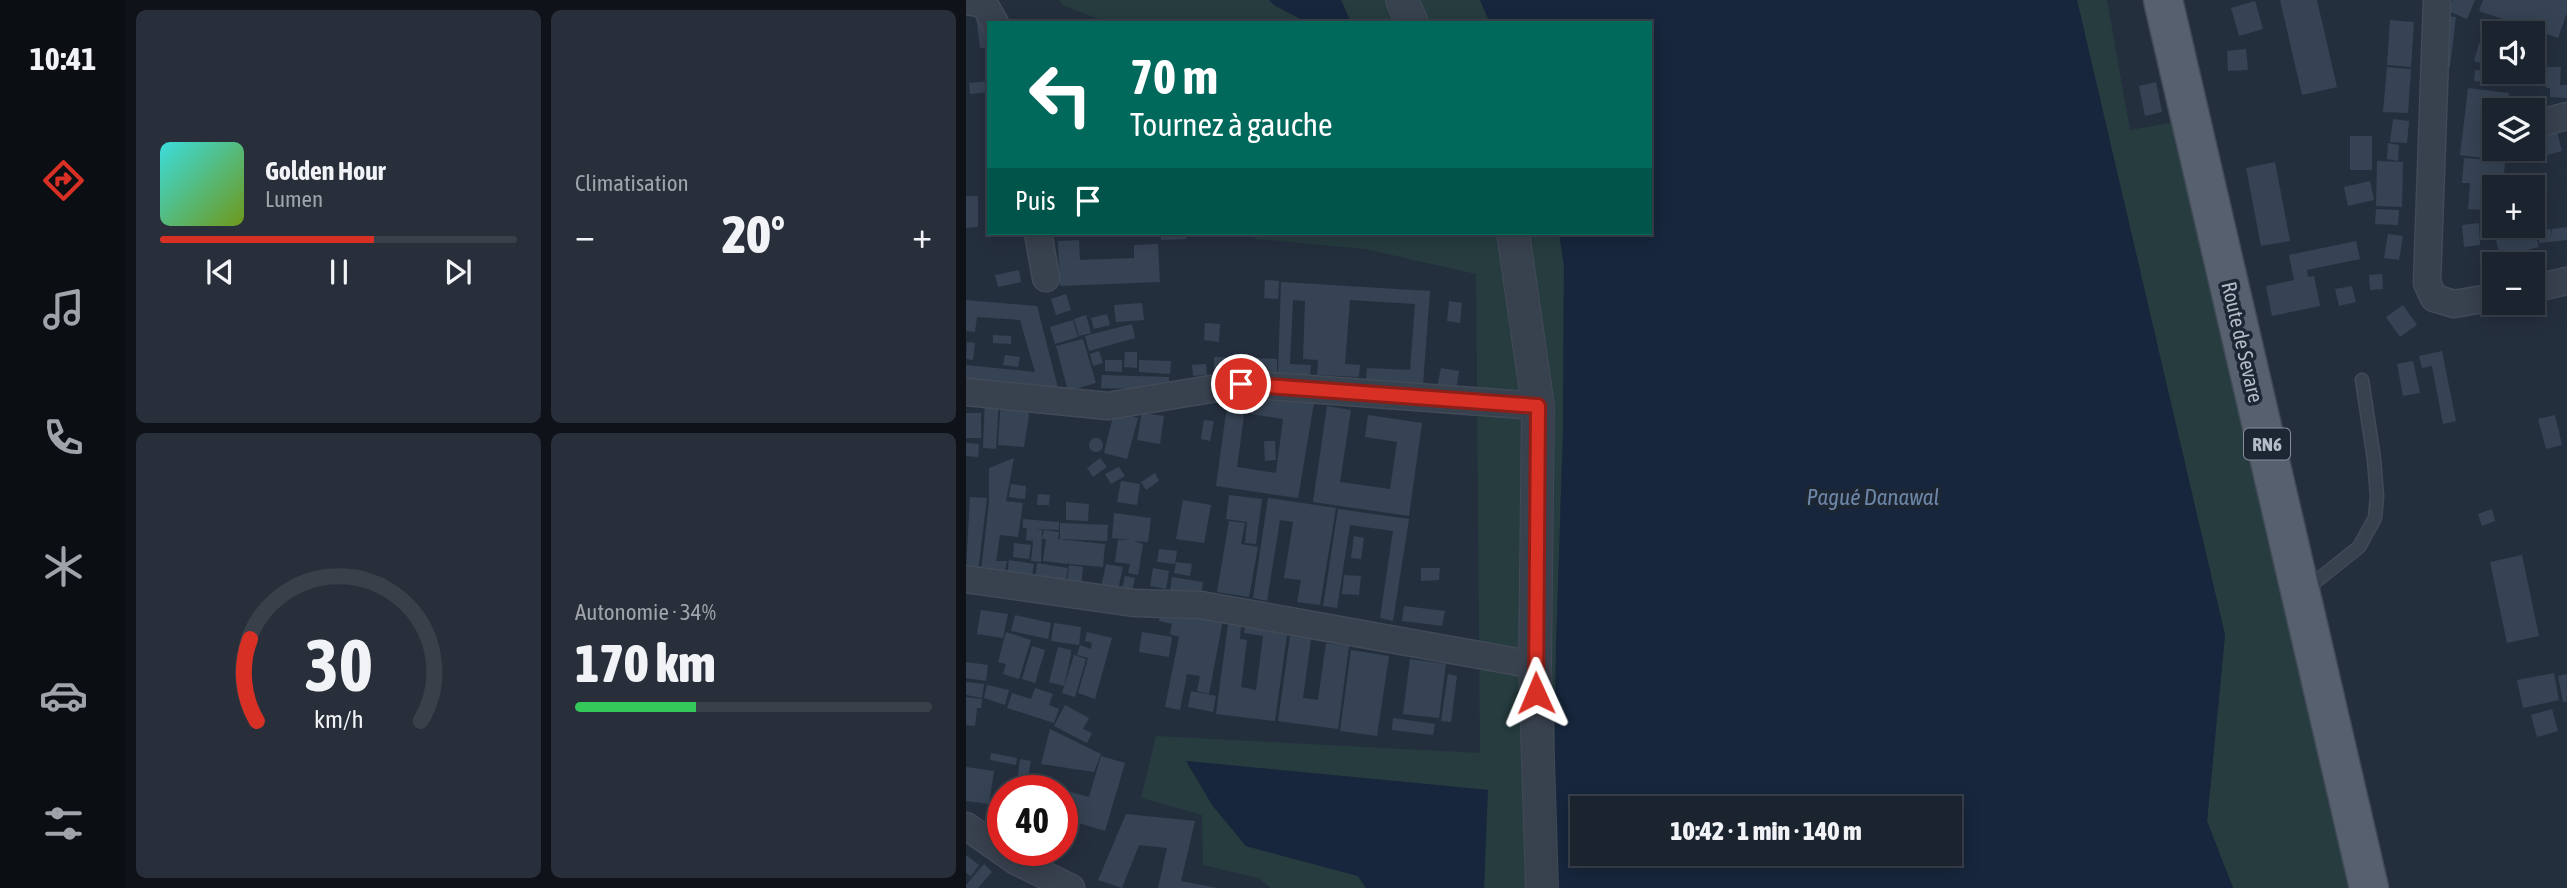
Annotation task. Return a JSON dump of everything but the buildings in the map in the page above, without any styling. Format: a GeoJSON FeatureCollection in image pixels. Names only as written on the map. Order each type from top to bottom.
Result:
{"type":"FeatureCollection","features":[{"type":"Feature","properties":{"kind":"main road","name":"Route de Sevare"},"geometry":{"type":"LineString","coordinates":[[2163,0],[2370,888]]}},
{"type":"Feature","properties":{"kind":"street"},"geometry":{"type":"LineString","coordinates":[[1402,0],[1411,21]]}},
{"type":"Feature","properties":{"kind":"street"},"geometry":{"type":"LineString","coordinates":[[2437,0],[2427,283],[2434,298],[2454,304],[2482,299]]}},
{"type":"Feature","properties":{"kind":"street"},"geometry":{"type":"LineString","coordinates":[[966,1],[985,4],[994,21]]}},
{"type":"Feature","properties":{"kind":"street"},"geometry":{"type":"LineString","coordinates":[[2545,122],[2567,116]]}},
{"type":"Feature","properties":{"kind":"street"},"geometry":{"type":"LineString","coordinates":[[1038,235],[1046,278]]}},
{"type":"Feature","properties":{"kind":"street"},"geometry":{"type":"LineString","coordinates":[[1513,235],[1538,406],[1535,665],[1542,888]]}},
{"type":"Feature","properties":{"kind":"street"},"geometry":{"type":"LineString","coordinates":[[2545,286],[2567,281]]}},
{"type":"Feature","properties":{"kind":"street"},"geometry":{"type":"LineString","coordinates":[[966,392],[1108,406],[1241,384],[1538,406]]}},
{"type":"Feature","properties":{"kind":"street"},"geometry":{"type":"LineString","coordinates":[[966,579],[1134,603],[1201,605],[1535,665]]}},
{"type":"Feature","properties":{"kind":"street"},"geometry":{"type":"LineString","coordinates":[[966,826],[1016,861],[1071,888]]}},
{"type":"Feature","properties":{"kind":"lane"},"geometry":{"type":"LineString","coordinates":[[2302,593],[2359,547],[2375,518],[2378,496],[2362,380]]}},
{"type":"Feature","properties":{"kind":"green space"},"geometry":{"type":"Polygon","coordinates":[[[1060,0],[1269,0],[1304,21],[1104,21],[1062,5],[1060,0]]]}},
{"type":"Feature","properties":{"kind":"green space"},"geometry":{"type":"Polygon","coordinates":[[[1341,0],[1480,0],[1489,21],[1350,21],[1341,0]]]}},
{"type":"Feature","properties":{"kind":"green space"},"geometry":{"type":"Polygon","coordinates":[[[2077,0],[2107,0],[2130,130],[2208,116],[2388,888],[2233,888],[2207,822],[2225,635],[2077,0]]]}},
{"type":"Feature","properties":{"kind":"green space"},"geometry":{"type":"Polygon","coordinates":[[[1253,235],[1559,235],[1564,266],[1563,431],[1556,649],[1553,888],[1484,888],[1487,790],[1187,761],[1246,846],[1358,876],[1366,888],[1271,888],[1258,878],[1203,865],[1202,815],[1141,798],[1156,736],[1480,753],[1476,274],[1365,249],[1255,239],[1253,235]]]}},
{"type":"Feature","properties":{"kind":"water"},"geometry":{"type":"Polygon","coordinates":[[[1269,0],[1341,0],[1350,21],[1304,21],[1269,0]]]}},
{"type":"Feature","properties":{"kind":"water","name":"Pagué Danawal"},"geometry":{"type":"Polygon","coordinates":[[[1480,0],[2077,0],[2225,635],[2207,821],[2233,888],[1553,888],[1556,649],[1563,431],[1564,266],[1559,235],[1652,235],[1652,21],[1489,21],[1480,0]]]}},
{"type":"Feature","properties":{"kind":"water"},"geometry":{"type":"Polygon","coordinates":[[[1186,761],[1488,790],[1484,888],[1366,888],[1358,876],[1246,846],[1212,805],[1186,761]]]}},
{"type":"Feature","properties":{"kind":"route"},"geometry":{"type":"LineString","coordinates":[[1241,384],[1538,406],[1536,693]]}}]}
